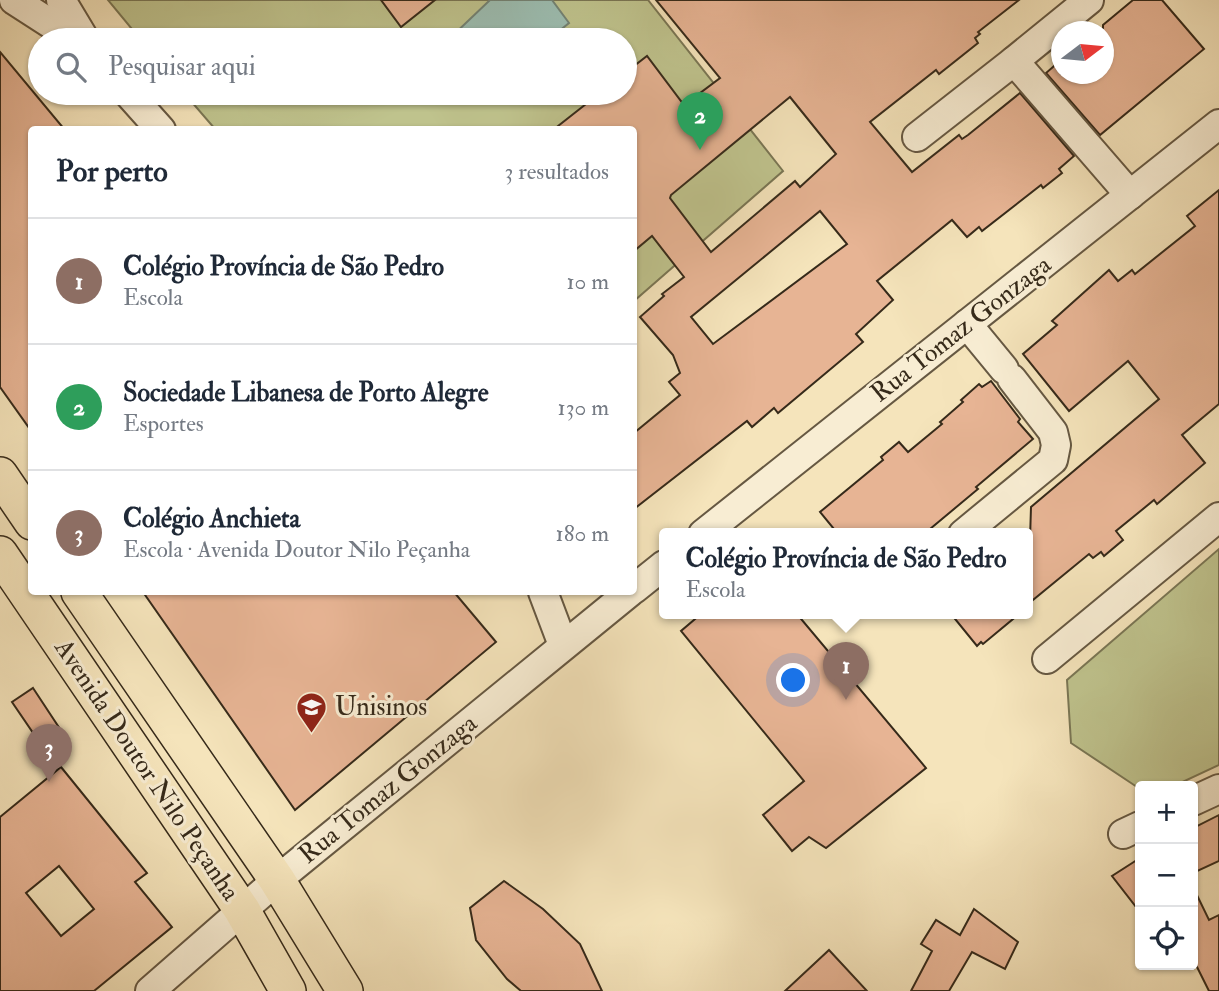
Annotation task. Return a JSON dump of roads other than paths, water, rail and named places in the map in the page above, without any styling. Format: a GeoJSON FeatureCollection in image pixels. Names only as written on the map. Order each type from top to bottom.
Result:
{"type":"FeatureCollection","features":[{"type":"Feature","properties":{"kind":"main road"},"geometry":{"type":"LineString","coordinates":[[0,475],[28,516]]}},
{"type":"Feature","properties":{"kind":"main road","name":"Avenida Doutor Nilo Peçanha"},"geometry":{"type":"LineString","coordinates":[[0,554],[242,910],[288,991]]}},
{"type":"Feature","properties":{"kind":"main road","name":"Avenida Doutor Nilo Peçanha"},"geometry":{"type":"LineString","coordinates":[[81,595],[277,880],[345,991]]}},
{"type":"Feature","properties":{"kind":"street"},"geometry":{"type":"LineString","coordinates":[[14,0],[57,28]]}},
{"type":"Feature","properties":{"kind":"street"},"geometry":{"type":"LineString","coordinates":[[61,0],[78,28]]}},
{"type":"Feature","properties":{"kind":"street"},"geometry":{"type":"LineString","coordinates":[[917,138],[1089,0]]}},
{"type":"Feature","properties":{"kind":"street"},"geometry":{"type":"LineString","coordinates":[[1014,61],[1130,195]]}},
{"type":"Feature","properties":{"kind":"street"},"geometry":{"type":"LineString","coordinates":[[139,105],[157,126]]}},
{"type":"Feature","properties":{"kind":"street","name":"Rua Tomaz Gonzaga"},"geometry":{"type":"LineString","coordinates":[[711,528],[1219,124]]}},
{"type":"Feature","properties":{"kind":"street"},"geometry":{"type":"LineString","coordinates":[[967,324],[1053,432],[1056,445],[1053,460],[970,528]]}},
{"type":"Feature","properties":{"kind":"street"},"geometry":{"type":"LineString","coordinates":[[1047,659],[1219,517]]}},
{"type":"Feature","properties":{"kind":"street","name":"Rua Tomaz Gonzaga"},"geometry":{"type":"LineString","coordinates":[[637,586],[659,569]]}},
{"type":"Feature","properties":{"kind":"street"},"geometry":{"type":"LineString","coordinates":[[544,595],[563,645]]}},
{"type":"Feature","properties":{"kind":"street","name":"Rua Tomaz Gonzaga"},"geometry":{"type":"LineString","coordinates":[[150,991],[277,880],[626,595]]}},
{"type":"Feature","properties":{"kind":"street"},"geometry":{"type":"LineString","coordinates":[[1198,799],[1219,789]]}},
{"type":"Feature","properties":{"kind":"water"},"geometry":{"type":"Polygon","coordinates":[[[490,0],[552,0],[569,23],[563,28],[461,28],[490,0]]]}},
{"type":"Feature","properties":{"kind":"place","name":"Sociedade Libanesa de Porto Alegre"},"geometry":{"type":"Point","coordinates":[700,150]}},
{"type":"Feature","properties":{"kind":"place","name":"Colégio Província de São Pedro"},"geometry":{"type":"Point","coordinates":[846,700]}},
{"type":"Feature","properties":{"kind":"place","name":"Unisinos"},"geometry":{"type":"Point","coordinates":[312,734]}},
{"type":"Feature","properties":{"kind":"place","name":"Colégio Anchieta"},"geometry":{"type":"Point","coordinates":[49,782]}}]}
